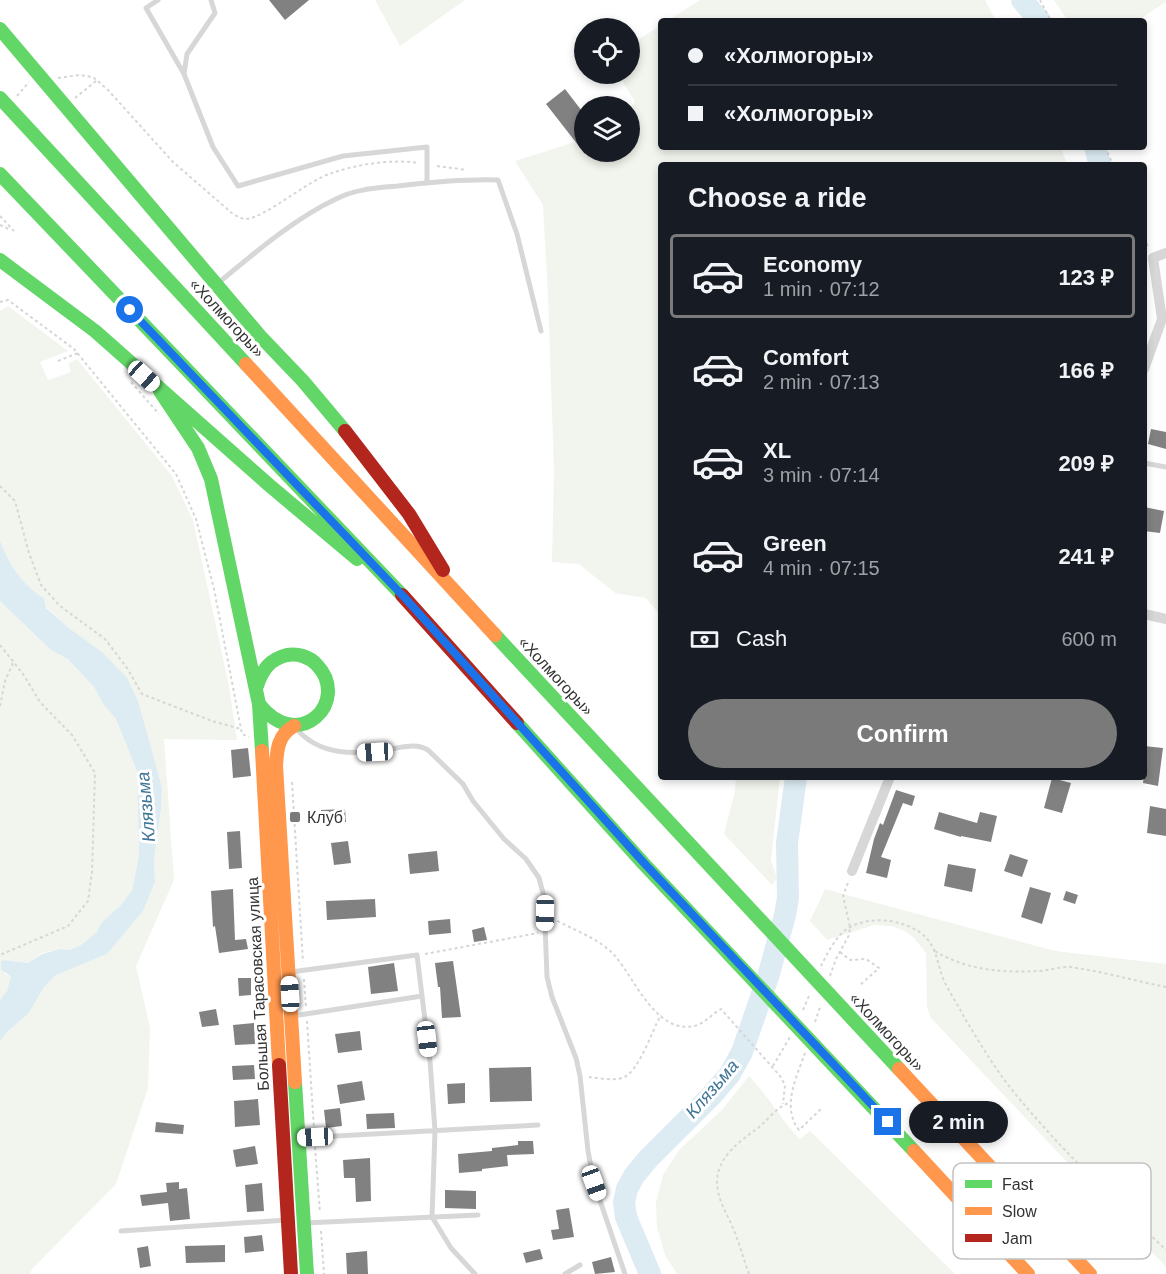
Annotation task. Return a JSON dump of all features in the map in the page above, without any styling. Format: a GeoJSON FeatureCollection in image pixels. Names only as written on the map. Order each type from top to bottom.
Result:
{"type":"FeatureCollection","features":[{"type":"Feature","properties":{"kind":"main road"},"geometry":{"type":"LineString","coordinates":[[0,29],[52,83],[260,336],[303,381],[360,449],[409,514],[457,593]]}},
{"type":"Feature","properties":{"kind":"main road","name":"«Холмогоры»"},"geometry":{"type":"LineString","coordinates":[[0,98],[986,1163]]}},
{"type":"Feature","properties":{"kind":"main road"},"geometry":{"type":"LineString","coordinates":[[0,174],[405,598],[682,904],[953,1193]]}},
{"type":"Feature","properties":{"kind":"main road"},"geometry":{"type":"LineString","coordinates":[[0,260],[95,332],[269,485],[405,598]]}},
{"type":"Feature","properties":{"kind":"main road","name":"Большая Тарасовская улица"},"geometry":{"type":"LineString","coordinates":[[160,390],[198,448],[212,479],[257,698],[291,1274]]}},
{"type":"Feature","properties":{"kind":"main road"},"geometry":{"type":"LineString","coordinates":[[298,654],[311,659],[320,667],[328,686],[322,711],[313,720],[294,726],[279,724],[272,720],[257,698],[261,672],[269,662],[284,655],[298,654]]}},
{"type":"Feature","properties":{"kind":"main road","name":"Большая Тарасовская улица"},"geometry":{"type":"LineString","coordinates":[[294,726],[282,733],[278,742],[276,766],[307,1274]]}},
{"type":"Feature","properties":{"kind":"main road"},"geometry":{"type":"LineString","coordinates":[[1014,1259],[1028,1274]]}},
{"type":"Feature","properties":{"kind":"main road","name":"«Холмогоры»"},"geometry":{"type":"LineString","coordinates":[[1076,1259],[1090,1274]]}},
{"type":"Feature","properties":{"kind":"street"},"geometry":{"type":"LineString","coordinates":[[1147,361],[1162,319],[1153,258],[1166,253]]}},
{"type":"Feature","properties":{"kind":"street"},"geometry":{"type":"LineString","coordinates":[[1147,615],[1166,619]]}},
{"type":"Feature","properties":{"kind":"street"},"geometry":{"type":"LineString","coordinates":[[852,872],[889,780]]}},
{"type":"Feature","properties":{"kind":"lane"},"geometry":{"type":"LineString","coordinates":[[158,0],[146,8],[184,74],[213,147],[238,186],[343,156],[427,147],[426,183]]}},
{"type":"Feature","properties":{"kind":"lane"},"geometry":{"type":"LineString","coordinates":[[184,74],[187,54],[215,13],[211,0]]}},
{"type":"Feature","properties":{"kind":"lane"},"geometry":{"type":"LineString","coordinates":[[217,284],[277,237],[337,198],[363,190],[462,179],[498,180],[517,234],[541,331]]}},
{"type":"Feature","properties":{"kind":"lane"},"geometry":{"type":"LineString","coordinates":[[1147,464],[1166,467]]}},
{"type":"Feature","properties":{"kind":"lane"},"geometry":{"type":"LineString","coordinates":[[294,726],[313,744],[336,752],[375,752],[412,746],[421,746],[428,750],[463,784],[473,801],[504,839],[526,860],[539,878],[544,897],[547,976],[552,997],[576,1058],[594,1183],[625,1274]]}},
{"type":"Feature","properties":{"kind":"lane"},"geometry":{"type":"LineString","coordinates":[[289,972],[417,955],[430,1061],[435,1131],[432,1217],[451,1248],[475,1274]]}},
{"type":"Feature","properties":{"kind":"lane"},"geometry":{"type":"LineString","coordinates":[[291,1016],[422,996]]}},
{"type":"Feature","properties":{"kind":"lane"},"geometry":{"type":"LineString","coordinates":[[298,1138],[538,1125]]}},
{"type":"Feature","properties":{"kind":"lane"},"geometry":{"type":"LineString","coordinates":[[303,1223],[478,1215]]}},
{"type":"Feature","properties":{"kind":"lane"},"geometry":{"type":"LineString","coordinates":[[121,1231],[288,1220]]}},
{"type":"Feature","properties":{"kind":"lane"},"geometry":{"type":"LineString","coordinates":[[565,1274],[580,1265]]}},
{"type":"Feature","properties":{"kind":"path"},"geometry":{"type":"LineString","coordinates":[[1040,0],[1049,18]]}},
{"type":"Feature","properties":{"kind":"path"},"geometry":{"type":"LineString","coordinates":[[52,83],[79,75],[93,77],[108,90],[172,162],[233,214],[244,219],[257,216],[297,190],[330,173],[371,164],[414,162],[475,172]]}},
{"type":"Feature","properties":{"kind":"path"},"geometry":{"type":"LineString","coordinates":[[74,99],[96,80]]}},
{"type":"Feature","properties":{"kind":"path"},"geometry":{"type":"LineString","coordinates":[[15,97],[30,81]]}},
{"type":"Feature","properties":{"kind":"path"},"geometry":{"type":"LineString","coordinates":[[0,216],[14,231],[0,225]]}},
{"type":"Feature","properties":{"kind":"path"},"geometry":{"type":"LineString","coordinates":[[0,302],[8,300],[78,353],[176,474],[196,519],[214,590],[242,734],[254,739]]}},
{"type":"Feature","properties":{"kind":"path"},"geometry":{"type":"LineString","coordinates":[[58,361],[78,353]]}},
{"type":"Feature","properties":{"kind":"path"},"geometry":{"type":"LineString","coordinates":[[127,376],[162,418]]}},
{"type":"Feature","properties":{"kind":"path"},"geometry":{"type":"LineString","coordinates":[[0,486],[15,501],[29,553],[41,585],[60,606],[105,639],[127,668],[142,694],[212,721],[241,729]]}},
{"type":"Feature","properties":{"kind":"path"},"geometry":{"type":"LineString","coordinates":[[0,645],[23,674],[40,702],[72,735],[94,773],[92,872],[88,901],[68,926],[0,955]]}},
{"type":"Feature","properties":{"kind":"path"},"geometry":{"type":"LineString","coordinates":[[0,706],[5,681],[14,662]]}},
{"type":"Feature","properties":{"kind":"path"},"geometry":{"type":"LineString","coordinates":[[292,782],[324,1274]]}},
{"type":"Feature","properties":{"kind":"path"},"geometry":{"type":"LineString","coordinates":[[852,872],[843,896],[850,927],[879,920],[902,924],[922,934],[933,946],[944,981],[1008,1085],[1080,1163]]}},
{"type":"Feature","properties":{"kind":"path"},"geometry":{"type":"LineString","coordinates":[[545,913],[578,931],[615,956],[649,1005],[671,1022],[692,1027],[722,1009],[773,1066],[784,1084],[783,1104]]}},
{"type":"Feature","properties":{"kind":"path"},"geometry":{"type":"LineString","coordinates":[[417,955],[544,932]]}},
{"type":"Feature","properties":{"kind":"path"},"geometry":{"type":"LineString","coordinates":[[935,951],[956,962],[987,969],[1011,972],[1068,966],[1166,987]]}},
{"type":"Feature","properties":{"kind":"path"},"geometry":{"type":"LineString","coordinates":[[840,952],[850,960],[866,959],[879,968],[859,986]]}},
{"type":"Feature","properties":{"kind":"path"},"geometry":{"type":"LineString","coordinates":[[580,1076],[614,1079],[630,1074],[661,1015]]}},
{"type":"Feature","properties":{"kind":"path"},"geometry":{"type":"LineString","coordinates":[[749,1274],[733,1227],[720,1198],[718,1179],[721,1168],[734,1145],[762,1125],[783,1104],[791,1103]]}},
{"type":"Feature","properties":{"kind":"path"},"geometry":{"type":"LineString","coordinates":[[799,1130],[822,1108]]}},
{"type":"Feature","properties":{"kind":"path"},"geometry":{"type":"LineString","coordinates":[[1151,1235],[1166,1250]]}},
{"type":"Feature","properties":{"kind":"shaded area"},"geometry":{"type":"Polygon","coordinates":[[[375,0],[465,0],[400,46],[375,0]]]}},
{"type":"Feature","properties":{"kind":"shaded area"},"geometry":{"type":"Polygon","coordinates":[[[700,0],[985,0],[994,18],[672,18],[700,0]]]}},
{"type":"Feature","properties":{"kind":"shaded area"},"geometry":{"type":"Polygon","coordinates":[[[1054,0],[1166,0],[1142,18],[1066,18],[1054,0]]]}},
{"type":"Feature","properties":{"kind":"shaded area"},"geometry":{"type":"Polygon","coordinates":[[[658,27],[658,150],[1062,150],[1066,162],[658,162],[658,612],[646,598],[615,593],[579,564],[552,562],[554,470],[543,205],[515,161],[574,142],[574,162],[640,162],[640,96],[631,96],[624,84],[640,84],[640,39],[658,27]]]}},
{"type":"Feature","properties":{"kind":"shaded area"},"geometry":{"type":"Polygon","coordinates":[[[8,306],[68,351],[40,362],[48,380],[71,372],[68,364],[77,359],[172,476],[193,520],[229,686],[237,740],[164,739],[174,880],[136,966],[150,1028],[148,1088],[116,1184],[32,1269],[30,1274],[0,1274],[0,1041],[28,1014],[44,987],[56,975],[107,954],[143,911],[155,882],[154,860],[162,788],[147,739],[70,629],[46,607],[44,598],[29,587],[17,573],[0,541],[0,311],[8,306]]]}},
{"type":"Feature","properties":{"kind":"shaded area"},"geometry":{"type":"Polygon","coordinates":[[[0,601],[51,650],[68,659],[94,687],[103,704],[116,719],[137,771],[139,855],[132,891],[120,906],[102,922],[96,933],[81,945],[70,950],[60,949],[42,953],[28,963],[4,960],[5,974],[11,977],[7,991],[0,1000],[0,601]]]}},
{"type":"Feature","properties":{"kind":"shaded area"},"geometry":{"type":"Polygon","coordinates":[[[736,780],[780,780],[771,860],[777,878],[772,885],[724,834],[736,780]]]}},
{"type":"Feature","properties":{"kind":"shaded area"},"geometry":{"type":"Polygon","coordinates":[[[825,889],[1055,951],[1166,964],[1166,1267],[1151,1251],[1151,1163],[1068,1163],[931,1018],[927,1007],[926,953],[914,938],[903,930],[891,926],[874,925],[827,940],[810,921],[825,889]]]}},
{"type":"Feature","properties":{"kind":"shaded area"},"geometry":{"type":"Polygon","coordinates":[[[749,1076],[800,1139],[810,1131],[955,1274],[677,1274],[665,1255],[657,1227],[656,1202],[663,1175],[679,1150],[721,1111],[749,1076]]]}},
{"type":"Feature","properties":{"kind":"water"},"geometry":{"type":"Polygon","coordinates":[[[0,541],[17,573],[29,587],[44,598],[46,608],[103,653],[127,678],[138,701],[162,788],[154,860],[155,882],[143,911],[107,954],[56,975],[44,987],[28,1014],[0,1041],[0,1000],[7,991],[11,977],[1,969],[1,962],[4,960],[28,963],[42,954],[60,949],[70,950],[81,945],[96,933],[102,922],[120,906],[132,891],[139,855],[137,771],[116,719],[103,704],[94,687],[68,659],[51,650],[0,601],[0,541]]]}},
{"type":"Feature","properties":{"kind":"building"},"geometry":{"type":"Polygon","coordinates":[[[269,0],[309,0],[285,20],[269,0]]]}},
{"type":"Feature","properties":{"kind":"building"},"geometry":{"type":"Polygon","coordinates":[[[565,89],[574,101],[574,140],[546,104],[565,89]]]}},
{"type":"Feature","properties":{"kind":"building"},"geometry":{"type":"Polygon","coordinates":[[[1151,429],[1166,432],[1166,449],[1148,444],[1151,429]]]}},
{"type":"Feature","properties":{"kind":"building"},"geometry":{"type":"Polygon","coordinates":[[[1147,508],[1164,511],[1160,533],[1147,531],[1147,508]]]}},
{"type":"Feature","properties":{"kind":"building"},"geometry":{"type":"Polygon","coordinates":[[[1147,746],[1163,748],[1158,786],[1143,783],[1143,780],[1147,780],[1147,746]]]}},
{"type":"Feature","properties":{"kind":"building"},"geometry":{"type":"Polygon","coordinates":[[[248,748],[251,776],[233,778],[231,750],[248,748]]]}},
{"type":"Feature","properties":{"kind":"building"},"geometry":{"type":"Polygon","coordinates":[[[1051,780],[1071,783],[1062,813],[1044,808],[1051,780]]]}},
{"type":"Feature","properties":{"kind":"building"},"geometry":{"type":"Polygon","coordinates":[[[896,790],[915,796],[912,806],[903,803],[881,857],[891,860],[887,878],[866,873],[874,839],[880,823],[883,825],[896,790]]]}},
{"type":"Feature","properties":{"kind":"building"},"geometry":{"type":"Polygon","coordinates":[[[1150,806],[1166,809],[1166,836],[1147,833],[1150,806]]]}},
{"type":"Feature","properties":{"kind":"building"},"geometry":{"type":"Polygon","coordinates":[[[345,809],[346,822],[322,823],[321,810],[345,809]]]}},
{"type":"Feature","properties":{"kind":"building"},"geometry":{"type":"Polygon","coordinates":[[[939,812],[977,823],[980,812],[997,816],[991,842],[934,829],[939,812]]]}},
{"type":"Feature","properties":{"kind":"building"},"geometry":{"type":"Polygon","coordinates":[[[240,831],[242,868],[229,869],[227,832],[240,831]]]}},
{"type":"Feature","properties":{"kind":"building"},"geometry":{"type":"Polygon","coordinates":[[[348,841],[351,863],[334,865],[331,843],[348,841]]]}},
{"type":"Feature","properties":{"kind":"building"},"geometry":{"type":"Polygon","coordinates":[[[437,851],[439,871],[410,874],[408,854],[437,851]]]}},
{"type":"Feature","properties":{"kind":"building"},"geometry":{"type":"Polygon","coordinates":[[[1010,854],[1028,860],[1022,877],[1004,871],[1010,854]]]}},
{"type":"Feature","properties":{"kind":"building"},"geometry":{"type":"Polygon","coordinates":[[[948,864],[976,869],[972,892],[944,886],[948,864]]]}},
{"type":"Feature","properties":{"kind":"building"},"geometry":{"type":"Polygon","coordinates":[[[1030,887],[1051,893],[1042,924],[1021,917],[1030,887]]]}},
{"type":"Feature","properties":{"kind":"building"},"geometry":{"type":"Polygon","coordinates":[[[233,889],[235,940],[246,939],[248,949],[219,953],[215,926],[213,927],[211,891],[233,889]]]}},
{"type":"Feature","properties":{"kind":"building"},"geometry":{"type":"Polygon","coordinates":[[[1066,891],[1078,895],[1075,904],[1063,900],[1066,891]]]}},
{"type":"Feature","properties":{"kind":"building"},"geometry":{"type":"Polygon","coordinates":[[[375,899],[376,917],[327,920],[326,901],[375,899]]]}},
{"type":"Feature","properties":{"kind":"building"},"geometry":{"type":"Polygon","coordinates":[[[450,919],[451,933],[429,935],[428,921],[450,919]]]}},
{"type":"Feature","properties":{"kind":"building"},"geometry":{"type":"Polygon","coordinates":[[[484,927],[487,940],[474,942],[472,930],[484,927]]]}},
{"type":"Feature","properties":{"kind":"building"},"geometry":{"type":"Polygon","coordinates":[[[453,961],[461,1017],[442,1018],[440,987],[438,987],[435,963],[453,961]]]}},
{"type":"Feature","properties":{"kind":"building"},"geometry":{"type":"Polygon","coordinates":[[[394,963],[398,991],[371,994],[368,967],[394,963]]]}},
{"type":"Feature","properties":{"kind":"building"},"geometry":{"type":"Polygon","coordinates":[[[238,978],[251,978],[251,995],[239,996],[238,978]]]}},
{"type":"Feature","properties":{"kind":"building"},"geometry":{"type":"Polygon","coordinates":[[[216,1009],[219,1025],[202,1027],[199,1012],[216,1009]]]}},
{"type":"Feature","properties":{"kind":"building"},"geometry":{"type":"Polygon","coordinates":[[[254,1023],[255,1044],[235,1045],[233,1025],[254,1023]]]}},
{"type":"Feature","properties":{"kind":"building"},"geometry":{"type":"Polygon","coordinates":[[[360,1031],[362,1050],[338,1053],[335,1034],[360,1031]]]}},
{"type":"Feature","properties":{"kind":"building"},"geometry":{"type":"Polygon","coordinates":[[[254,1065],[255,1079],[233,1080],[232,1066],[254,1065]]]}},
{"type":"Feature","properties":{"kind":"building"},"geometry":{"type":"Polygon","coordinates":[[[531,1067],[532,1101],[490,1102],[489,1068],[531,1067]]]}},
{"type":"Feature","properties":{"kind":"building"},"geometry":{"type":"Polygon","coordinates":[[[362,1081],[365,1100],[340,1104],[337,1085],[362,1081]]]}},
{"type":"Feature","properties":{"kind":"building"},"geometry":{"type":"Polygon","coordinates":[[[465,1083],[465,1103],[448,1104],[447,1084],[465,1083]]]}},
{"type":"Feature","properties":{"kind":"building"},"geometry":{"type":"Polygon","coordinates":[[[258,1099],[260,1125],[235,1127],[234,1101],[258,1099]]]}},
{"type":"Feature","properties":{"kind":"building"},"geometry":{"type":"Polygon","coordinates":[[[340,1108],[342,1126],[326,1128],[324,1110],[340,1108]]]}},
{"type":"Feature","properties":{"kind":"building"},"geometry":{"type":"Polygon","coordinates":[[[394,1113],[395,1128],[367,1129],[366,1114],[394,1113]]]}},
{"type":"Feature","properties":{"kind":"building"},"geometry":{"type":"Polygon","coordinates":[[[156,1122],[184,1125],[183,1134],[155,1132],[156,1122]]]}},
{"type":"Feature","properties":{"kind":"building"},"geometry":{"type":"Polygon","coordinates":[[[518,1141],[533,1141],[534,1154],[507,1155],[508,1166],[459,1173],[458,1154],[492,1151],[492,1148],[518,1145],[518,1141]]]}},
{"type":"Feature","properties":{"kind":"building"},"geometry":{"type":"Polygon","coordinates":[[[255,1146],[258,1164],[236,1167],[233,1150],[255,1146]]]}},
{"type":"Feature","properties":{"kind":"building"},"geometry":{"type":"Polygon","coordinates":[[[370,1158],[371,1201],[356,1202],[355,1178],[344,1178],[343,1160],[370,1158]]]}},
{"type":"Feature","properties":{"kind":"building"},"geometry":{"type":"Polygon","coordinates":[[[179,1182],[179,1189],[187,1188],[190,1219],[170,1221],[168,1203],[142,1206],[140,1195],[167,1192],[166,1183],[179,1182]]]}},
{"type":"Feature","properties":{"kind":"building"},"geometry":{"type":"Polygon","coordinates":[[[262,1183],[264,1211],[247,1212],[245,1185],[262,1183]]]}},
{"type":"Feature","properties":{"kind":"building"},"geometry":{"type":"Polygon","coordinates":[[[445,1190],[476,1191],[476,1209],[445,1208],[445,1190]]]}},
{"type":"Feature","properties":{"kind":"building"},"geometry":{"type":"Polygon","coordinates":[[[569,1208],[574,1237],[553,1240],[551,1230],[559,1229],[556,1210],[569,1208]]]}},
{"type":"Feature","properties":{"kind":"building"},"geometry":{"type":"Polygon","coordinates":[[[262,1235],[264,1251],[245,1253],[244,1237],[262,1235]]]}},
{"type":"Feature","properties":{"kind":"building"},"geometry":{"type":"Polygon","coordinates":[[[225,1245],[225,1262],[186,1263],[185,1246],[225,1245]]]}},
{"type":"Feature","properties":{"kind":"building"},"geometry":{"type":"Polygon","coordinates":[[[148,1246],[151,1266],[140,1268],[137,1248],[148,1246]]]}},
{"type":"Feature","properties":{"kind":"building"},"geometry":{"type":"Polygon","coordinates":[[[540,1249],[543,1259],[526,1263],[523,1253],[540,1249]]]}},
{"type":"Feature","properties":{"kind":"building"},"geometry":{"type":"Polygon","coordinates":[[[367,1251],[368,1274],[347,1274],[346,1253],[367,1251]]]}},
{"type":"Feature","properties":{"kind":"building"},"geometry":{"type":"Polygon","coordinates":[[[611,1257],[615,1272],[595,1274],[592,1262],[611,1257]]]}},
{"type":"Feature","properties":{"kind":"waterway","name":"Клязьма"},"geometry":{"type":"LineString","coordinates":[[1022,0],[1037,18]]}},
{"type":"Feature","properties":{"kind":"waterway","name":"Клязьма"},"geometry":{"type":"LineString","coordinates":[[1096,150],[1099,162]]}},
{"type":"Feature","properties":{"kind":"waterway","name":"Клязьма"},"geometry":{"type":"LineString","coordinates":[[650,1274],[626,1217],[624,1202],[627,1189],[648,1159],[730,1074],[742,1052],[768,977],[785,915],[788,898],[787,843],[796,780]]}},
{"type":"Feature","properties":{"kind":"traffic: fast"},"geometry":{"type":"LineString","coordinates":[[0,29],[260,336],[303,381],[345,431]]}},
{"type":"Feature","properties":{"kind":"traffic: fast"},"geometry":{"type":"LineString","coordinates":[[0,98],[246,364]]}},
{"type":"Feature","properties":{"kind":"traffic: fast"},"geometry":{"type":"LineString","coordinates":[[0,174],[402,595]]}},
{"type":"Feature","properties":{"kind":"traffic: fast"},"geometry":{"type":"LineString","coordinates":[[0,260],[95,331],[269,485],[357,559]]}},
{"type":"Feature","properties":{"kind":"traffic: fast"},"geometry":{"type":"LineString","coordinates":[[160,391],[198,448],[211,479],[259,704],[262,751]]}},
{"type":"Feature","properties":{"kind":"traffic: fast"},"geometry":{"type":"LineString","coordinates":[[495,635],[899,1069]]}},
{"type":"Feature","properties":{"kind":"traffic: fast"},"geometry":{"type":"LineString","coordinates":[[257,686],[261,675],[271,662],[287,655],[299,655],[317,665],[326,679],[328,693],[324,707],[316,717],[304,724],[290,724],[274,718],[259,704]]}},
{"type":"Feature","properties":{"kind":"traffic: fast"},"geometry":{"type":"LineString","coordinates":[[517,723],[643,863],[914,1151]]}},
{"type":"Feature","properties":{"kind":"traffic: fast"},"geometry":{"type":"LineString","coordinates":[[295,1082],[307,1274]]}},
{"type":"Feature","properties":{"kind":"traffic: slow"},"geometry":{"type":"LineString","coordinates":[[246,364],[495,635]]}},
{"type":"Feature","properties":{"kind":"traffic: slow"},"geometry":{"type":"LineString","coordinates":[[294,726],[282,738],[278,748],[276,766],[295,1082]]}},
{"type":"Feature","properties":{"kind":"traffic: slow"},"geometry":{"type":"LineString","coordinates":[[262,751],[279,1065]]}},
{"type":"Feature","properties":{"kind":"traffic: slow"},"geometry":{"type":"LineString","coordinates":[[899,1069],[987,1163]]}},
{"type":"Feature","properties":{"kind":"traffic: slow"},"geometry":{"type":"LineString","coordinates":[[914,1151],[953,1193]]}},
{"type":"Feature","properties":{"kind":"traffic: slow"},"geometry":{"type":"LineString","coordinates":[[1014,1259],[1028,1274]]}},
{"type":"Feature","properties":{"kind":"traffic: slow"},"geometry":{"type":"LineString","coordinates":[[1076,1259],[1090,1274]]}},
{"type":"Feature","properties":{"kind":"traffic: jam"},"geometry":{"type":"LineString","coordinates":[[345,431],[409,514],[443,570]]}},
{"type":"Feature","properties":{"kind":"traffic: jam"},"geometry":{"type":"LineString","coordinates":[[402,595],[517,723]]}},
{"type":"Feature","properties":{"kind":"traffic: jam"},"geometry":{"type":"LineString","coordinates":[[279,1065],[291,1274]]}},
{"type":"Feature","properties":{"kind":"place","name":"Клуб"},"geometry":{"type":"Point","coordinates":[295,817]}},
{"type":"Feature","properties":{"kind":"route"},"geometry":{"type":"LineString","coordinates":[[130,310],[405,598],[644,863],[888,1122]]}}]}
